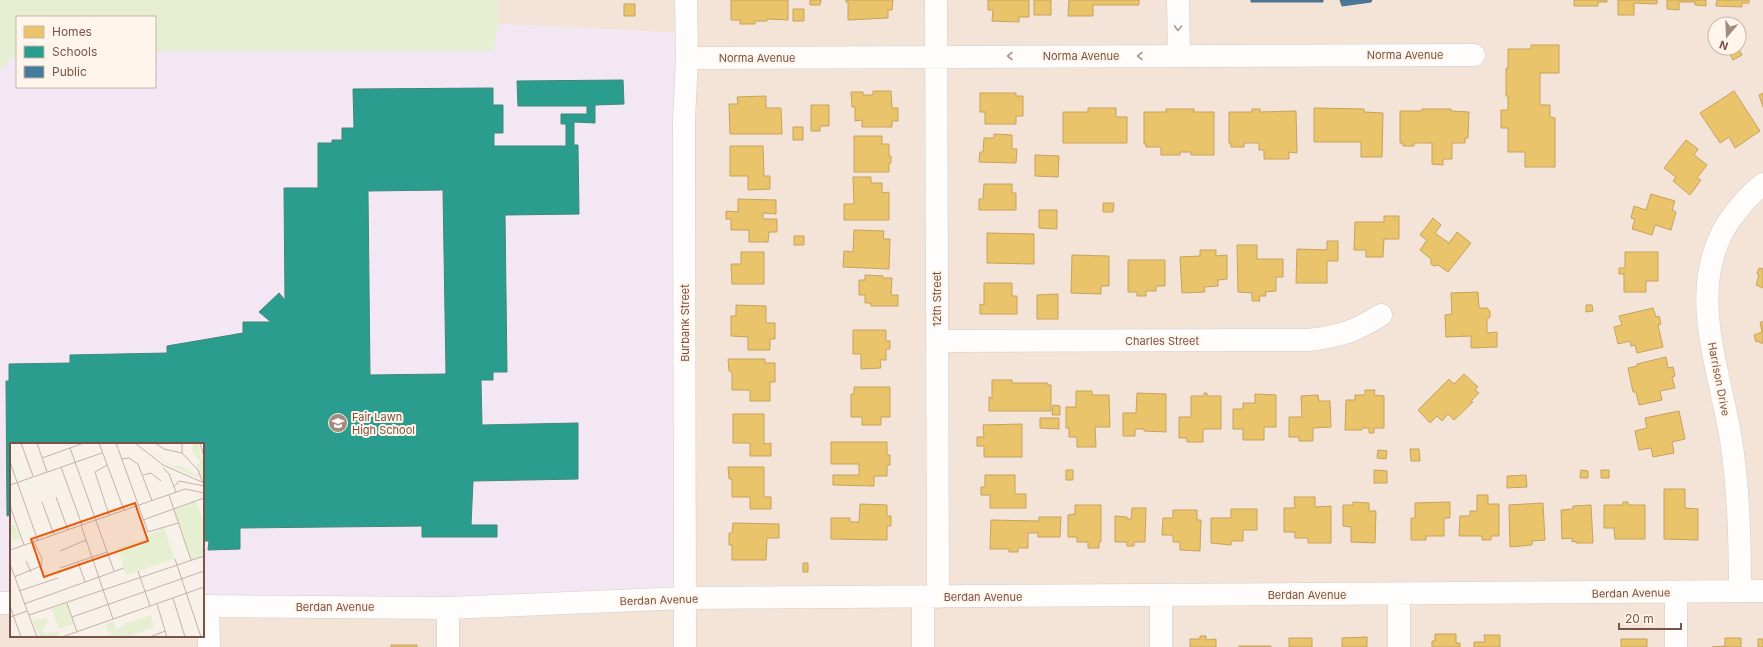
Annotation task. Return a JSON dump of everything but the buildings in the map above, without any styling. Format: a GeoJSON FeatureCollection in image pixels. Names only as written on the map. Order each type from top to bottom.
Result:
{"type":"FeatureCollection","features":[{"type":"Feature","properties":{"kind":"street","name":"Burbank Street"},"geometry":{"type":"LineString","coordinates":[[685,647],[684,121],[687,58],[686,0]]}},
{"type":"Feature","properties":{"kind":"street","name":"12th Street"},"geometry":{"type":"LineString","coordinates":[[923,647],[930,597],[937,341],[936,0]]}},
{"type":"Feature","properties":{"kind":"street"},"geometry":{"type":"LineString","coordinates":[[1178,0],[1178,56]]}},
{"type":"Feature","properties":{"kind":"street","name":"Norma Avenue"},"geometry":{"type":"LineString","coordinates":[[687,58],[1474,55]]}},
{"type":"Feature","properties":{"kind":"street","name":"Harrison Drive"},"geometry":{"type":"LineString","coordinates":[[1740,591],[1738,486],[1731,439],[1707,311],[1707,285],[1711,261],[1720,236],[1734,212],[1753,191],[1763,184]]}},
{"type":"Feature","properties":{"kind":"street","name":"Charles Street"},"geometry":{"type":"LineString","coordinates":[[937,341],[1309,340],[1337,336],[1361,328],[1382,315]]}},
{"type":"Feature","properties":{"kind":"street","name":"Berdan Avenue"},"geometry":{"type":"LineString","coordinates":[[206,606],[448,608],[685,598],[1399,595],[1763,591]]}},
{"type":"Feature","properties":{"kind":"street"},"geometry":{"type":"LineString","coordinates":[[1676,592],[1676,647]]}},
{"type":"Feature","properties":{"kind":"street"},"geometry":{"type":"LineString","coordinates":[[1399,595],[1399,647]]}},
{"type":"Feature","properties":{"kind":"street"},"geometry":{"type":"LineString","coordinates":[[1161,596],[1161,647]]}},
{"type":"Feature","properties":{"kind":"street"},"geometry":{"type":"LineString","coordinates":[[206,606],[209,647]]}},
{"type":"Feature","properties":{"kind":"street"},"geometry":{"type":"LineString","coordinates":[[448,608],[448,647]]}},
{"type":"Feature","properties":{"kind":"shaded area"},"geometry":{"type":"Polygon","coordinates":[[[498,0],[1763,0],[1763,647],[0,647],[0,603],[10,603],[10,637],[204,637],[204,635],[687,33],[498,24],[498,0]]]}},
{"type":"Feature","properties":{"kind":"shaded area"},"geometry":{"type":"Polygon","coordinates":[[[498,24],[687,33],[685,598],[204,606],[204,443],[10,443],[10,603],[0,603],[0,69],[16,55],[16,88],[156,88],[156,51],[494,51],[498,24]]]}},
{"type":"Feature","properties":{"kind":"green space"},"geometry":{"type":"Polygon","coordinates":[[[0,0],[498,0],[498,24],[494,51],[156,51],[156,16],[16,16],[16,55],[0,69],[0,0]]]}},
{"type":"Feature","properties":{"kind":"place","name":"Fair Lawn High School"},"geometry":{"type":"Point","coordinates":[338,423]}}]}
